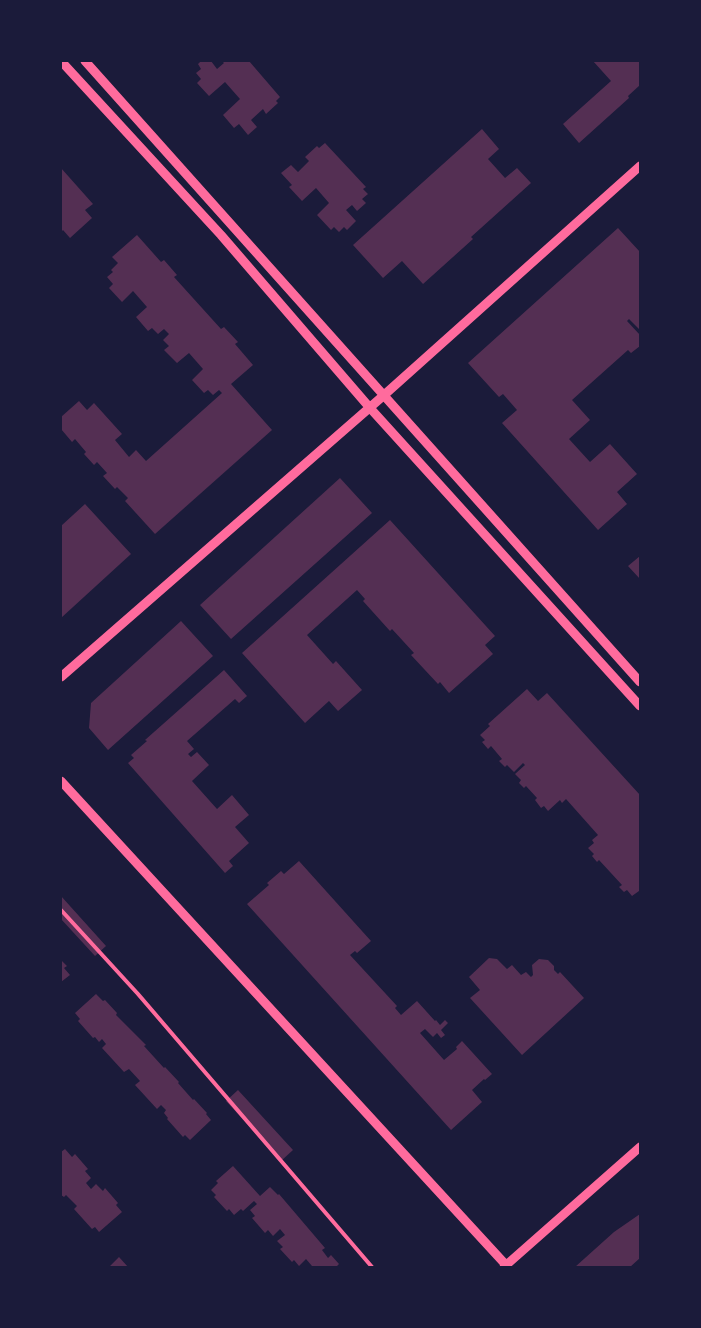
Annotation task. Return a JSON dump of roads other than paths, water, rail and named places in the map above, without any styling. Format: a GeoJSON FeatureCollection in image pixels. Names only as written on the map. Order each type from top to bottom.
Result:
{"type":"FeatureCollection","features":[{"type":"Feature","properties":{"kind":"street"},"geometry":{"type":"LineString","coordinates":[[61,61],[221,235],[370,408],[640,706]]}},
{"type":"Feature","properties":{"kind":"street"},"geometry":{"type":"LineString","coordinates":[[85,61],[640,682]]}},
{"type":"Feature","properties":{"kind":"street"},"geometry":{"type":"LineString","coordinates":[[61,677],[370,408],[640,166]]}},
{"type":"Feature","properties":{"kind":"street"},"geometry":{"type":"LineString","coordinates":[[61,781],[505,1266],[640,1147]]}},
{"type":"Feature","properties":{"kind":"lane"},"geometry":{"type":"LineString","coordinates":[[61,910],[138,994],[372,1267]]}}]}
